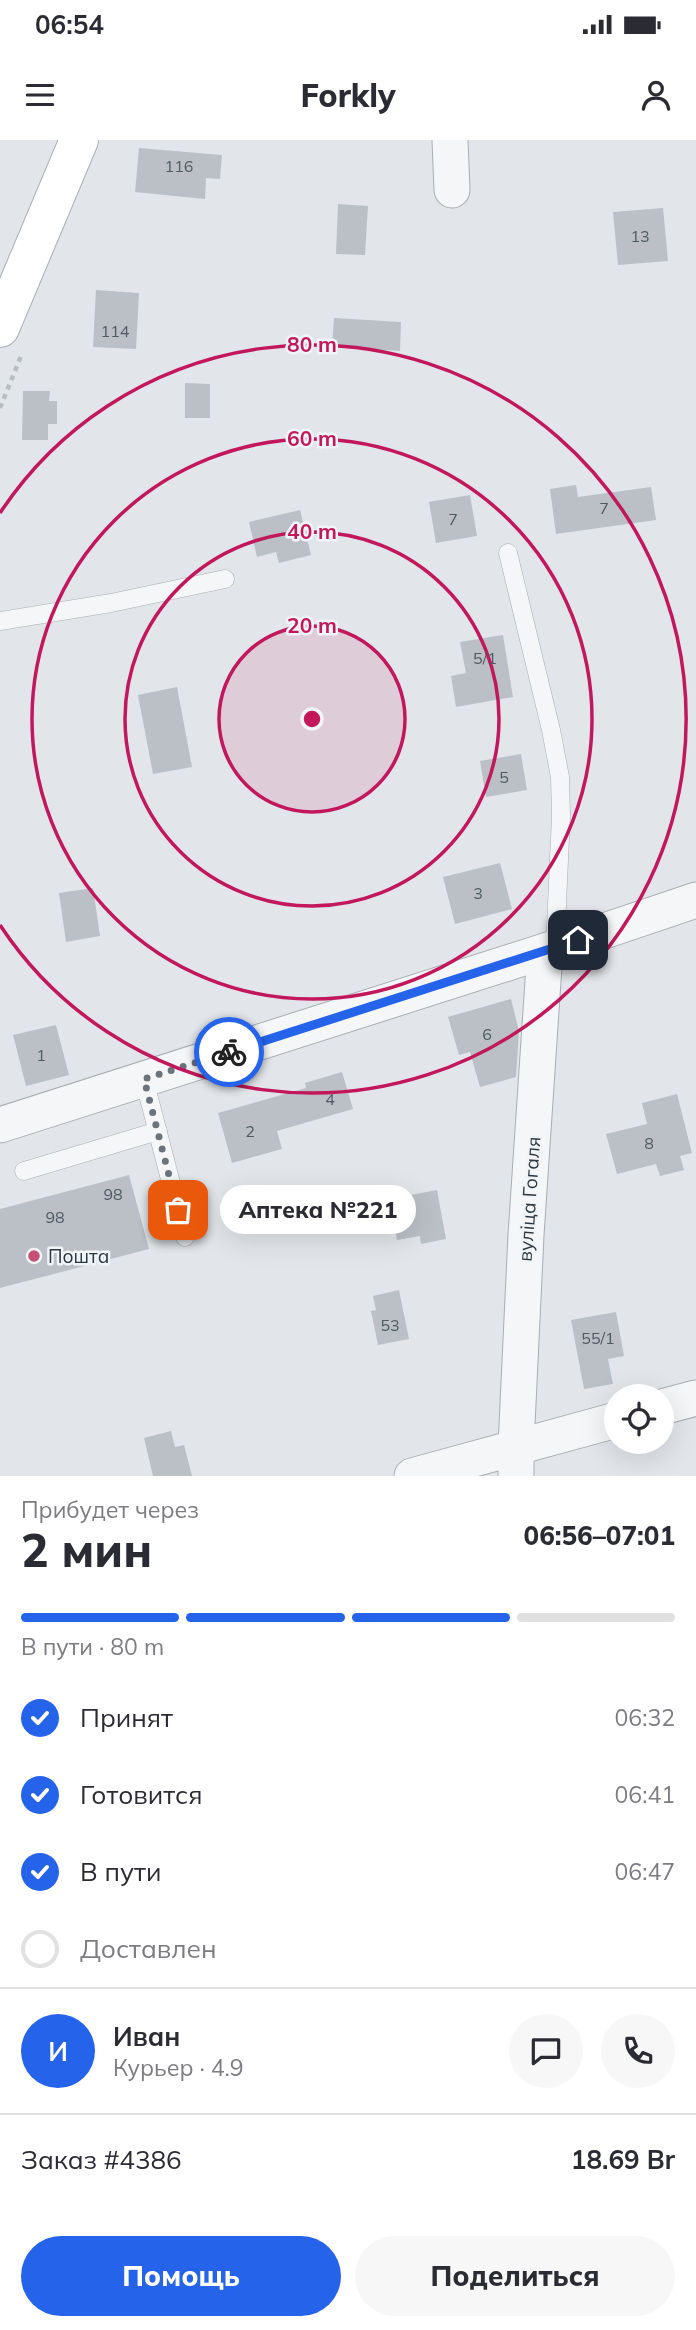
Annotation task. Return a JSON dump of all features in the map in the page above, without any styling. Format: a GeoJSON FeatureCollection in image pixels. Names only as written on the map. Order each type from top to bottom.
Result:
{"type":"FeatureCollection","features":[{"type":"Feature","properties":{"kind":"main road"},"geometry":{"type":"LineString","coordinates":[[0,328],[79,140]]}},
{"type":"Feature","properties":{"kind":"street"},"geometry":{"type":"LineString","coordinates":[[450,140],[452,190]]}},
{"type":"Feature","properties":{"kind":"street"},"geometry":{"type":"LineString","coordinates":[[0,1125],[550,950],[696,900]]}},
{"type":"Feature","properties":{"kind":"street","name":"вуліца Гогаля"},"geometry":{"type":"LineString","coordinates":[[516,1461],[526,1235],[550,950]]}},
{"type":"Feature","properties":{"kind":"street"},"geometry":{"type":"LineString","coordinates":[[674,1404],[696,1398]]}},
{"type":"Feature","properties":{"kind":"street"},"geometry":{"type":"LineString","coordinates":[[412,1476],[516,1461],[604,1425]]}},
{"type":"Feature","properties":{"kind":"lane"},"geometry":{"type":"LineString","coordinates":[[508,554],[560,777],[561,816],[550,950]]}},
{"type":"Feature","properties":{"kind":"lane"},"geometry":{"type":"LineString","coordinates":[[0,621],[111,603],[225,579]]}},
{"type":"Feature","properties":{"kind":"lane"},"geometry":{"type":"LineString","coordinates":[[144,1079],[185,1237]]}},
{"type":"Feature","properties":{"kind":"lane"},"geometry":{"type":"LineString","coordinates":[[24,1171],[158,1131]]}},
{"type":"Feature","properties":{"kind":"building"},"geometry":{"type":"Polygon","coordinates":[[[139,148],[222,155],[220,179],[206,178],[205,199],[135,192],[139,148]]]}},
{"type":"Feature","properties":{"kind":"building"},"geometry":{"type":"Polygon","coordinates":[[[338,204],[368,206],[365,255],[336,254],[338,204]]]}},
{"type":"Feature","properties":{"kind":"building"},"geometry":{"type":"Polygon","coordinates":[[[663,208],[668,261],[618,265],[613,212],[663,208]]]}},
{"type":"Feature","properties":{"kind":"building"},"geometry":{"type":"Polygon","coordinates":[[[96,290],[139,293],[136,349],[93,347],[96,290]]]}},
{"type":"Feature","properties":{"kind":"building"},"geometry":{"type":"Polygon","coordinates":[[[334,318],[401,322],[400,351],[332,347],[334,318]]]}},
{"type":"Feature","properties":{"kind":"building"},"geometry":{"type":"Polygon","coordinates":[[[185,383],[210,384],[210,418],[185,418],[185,383]]]}},
{"type":"Feature","properties":{"kind":"building"},"geometry":{"type":"Polygon","coordinates":[[[23,391],[50,391],[49,401],[57,401],[57,424],[48,424],[48,440],[22,440],[23,391]]]}},
{"type":"Feature","properties":{"kind":"building"},"geometry":{"type":"Polygon","coordinates":[[[576,485],[578,497],[651,487],[656,520],[556,534],[550,489],[576,485]]]}},
{"type":"Feature","properties":{"kind":"building"},"geometry":{"type":"Polygon","coordinates":[[[470,495],[477,536],[436,543],[429,502],[470,495]]]}},
{"type":"Feature","properties":{"kind":"building"},"geometry":{"type":"Polygon","coordinates":[[[300,510],[311,555],[279,563],[276,552],[257,557],[249,522],[300,510]]]}},
{"type":"Feature","properties":{"kind":"building"},"geometry":{"type":"Polygon","coordinates":[[[503,635],[513,697],[456,707],[451,676],[466,673],[460,642],[503,635]]]}},
{"type":"Feature","properties":{"kind":"building"},"geometry":{"type":"Polygon","coordinates":[[[177,687],[192,767],[153,774],[138,695],[177,687]]]}},
{"type":"Feature","properties":{"kind":"building"},"geometry":{"type":"Polygon","coordinates":[[[521,754],[527,790],[486,797],[480,761],[521,754]]]}},
{"type":"Feature","properties":{"kind":"building"},"geometry":{"type":"Polygon","coordinates":[[[500,863],[512,909],[455,924],[443,877],[500,863]]]}},
{"type":"Feature","properties":{"kind":"building"},"geometry":{"type":"Polygon","coordinates":[[[93,888],[100,936],[66,942],[59,893],[93,888]]]}},
{"type":"Feature","properties":{"kind":"building"},"geometry":{"type":"Polygon","coordinates":[[[511,999],[519,1031],[516,1077],[480,1087],[470,1052],[459,1055],[448,1017],[511,999]]]}},
{"type":"Feature","properties":{"kind":"building"},"geometry":{"type":"Polygon","coordinates":[[[56,1025],[69,1075],[26,1086],[13,1035],[56,1025]]]}},
{"type":"Feature","properties":{"kind":"building"},"geometry":{"type":"Polygon","coordinates":[[[342,1072],[353,1109],[277,1131],[282,1149],[232,1163],[218,1113],[306,1088],[305,1083],[342,1072]]]}},
{"type":"Feature","properties":{"kind":"building"},"geometry":{"type":"Polygon","coordinates":[[[677,1094],[692,1153],[680,1156],[684,1170],[660,1176],[656,1164],[617,1174],[606,1134],[647,1124],[642,1103],[677,1094]]]}},
{"type":"Feature","properties":{"kind":"building"},"geometry":{"type":"Polygon","coordinates":[[[129,1175],[149,1249],[0,1288],[0,1209],[129,1175]]]}},
{"type":"Feature","properties":{"kind":"building"},"geometry":{"type":"Polygon","coordinates":[[[437,1190],[446,1239],[421,1244],[420,1236],[397,1240],[389,1199],[437,1190]]]}},
{"type":"Feature","properties":{"kind":"building"},"geometry":{"type":"Polygon","coordinates":[[[399,1290],[409,1339],[378,1345],[371,1311],[376,1310],[373,1296],[399,1290]]]}},
{"type":"Feature","properties":{"kind":"building"},"geometry":{"type":"Polygon","coordinates":[[[616,1312],[624,1356],[608,1359],[613,1384],[584,1389],[571,1320],[616,1312]]]}},
{"type":"Feature","properties":{"kind":"building"},"geometry":{"type":"Polygon","coordinates":[[[171,1431],[175,1447],[184,1445],[192,1476],[153,1476],[144,1438],[171,1431]]]}},
{"type":"Feature","properties":{"kind":"way so far"},"geometry":{"type":"LineString","coordinates":[[178,1210],[144,1079],[229,1052]]}},
{"type":"Feature","properties":{"kind":"place","name":"Аптека №221"},"geometry":{"type":"Point","coordinates":[178,1210]}},
{"type":"Feature","properties":{"kind":"place","name":"Пошта"},"geometry":{"type":"Point","coordinates":[34,1256]}},
{"type":"Feature","properties":{"kind":"route"},"geometry":{"type":"LineString","coordinates":[[229,1052],[578,940]]}}]}
